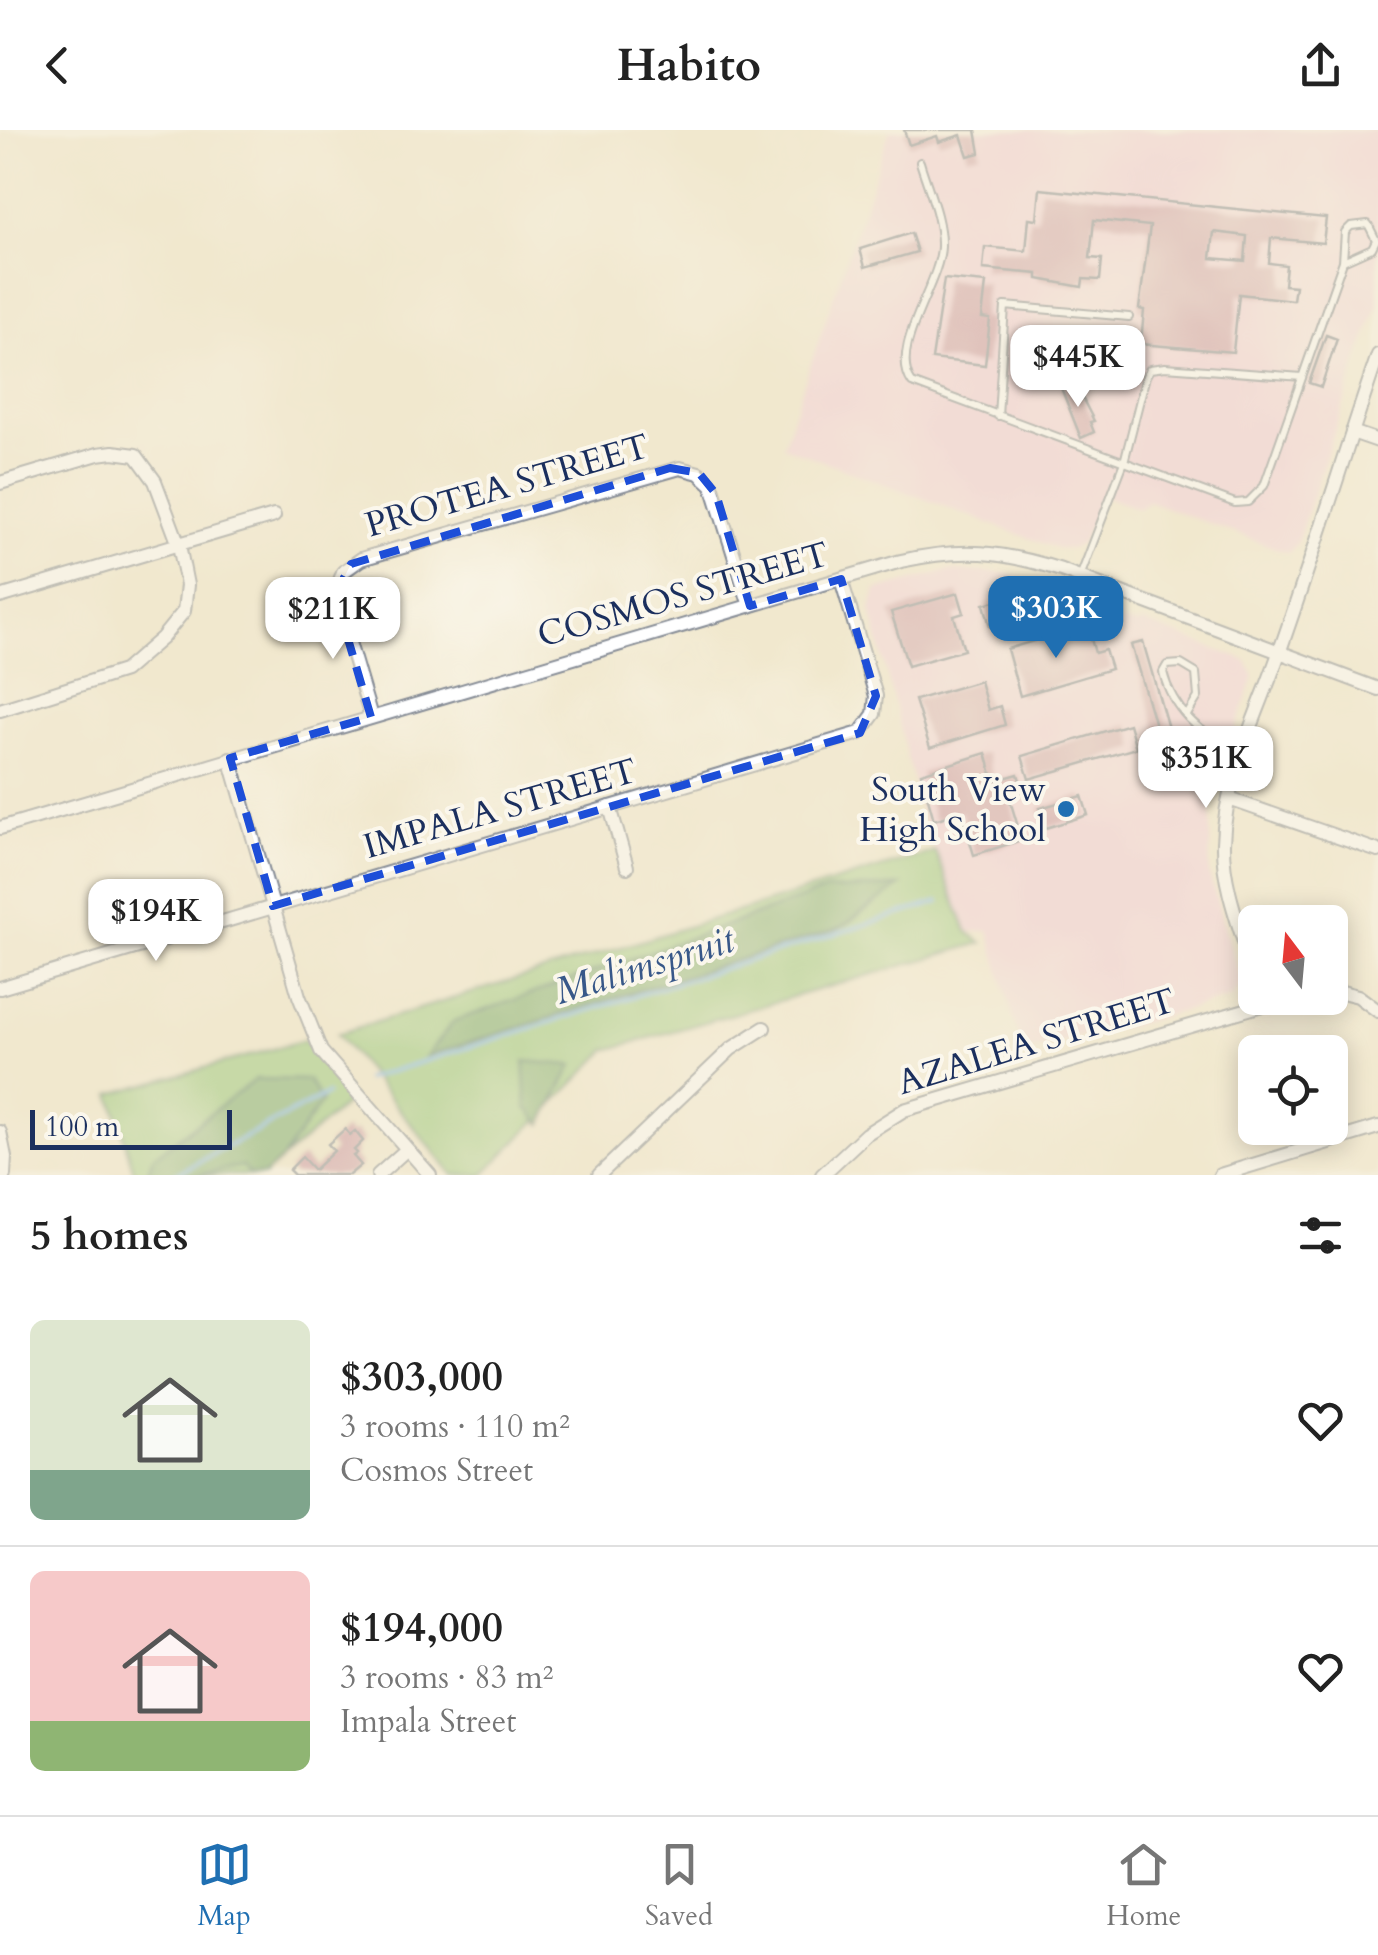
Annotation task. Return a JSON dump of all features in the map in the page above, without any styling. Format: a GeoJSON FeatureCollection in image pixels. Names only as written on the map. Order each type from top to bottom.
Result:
{"type":"FeatureCollection","features":[{"type":"Feature","properties":{"kind":"street"},"geometry":{"type":"LineString","coordinates":[[1238,914],[1224,862],[1229,799],[1378,355]]}},
{"type":"Feature","properties":{"kind":"street"},"geometry":{"type":"LineString","coordinates":[[1352,432],[1378,441]]}},
{"type":"Feature","properties":{"kind":"street"},"geometry":{"type":"LineString","coordinates":[[0,484],[98,454],[126,452],[143,462],[155,481],[178,545],[187,585],[184,611],[135,664],[110,678],[0,710]]}},
{"type":"Feature","properties":{"kind":"street","name":"PROTEA STREET"},"geometry":{"type":"LineString","coordinates":[[371,717],[335,595],[338,580],[351,564],[670,468],[689,470],[706,478],[716,494],[750,606]]}},
{"type":"Feature","properties":{"kind":"street"},"geometry":{"type":"LineString","coordinates":[[0,597],[274,516]]}},
{"type":"Feature","properties":{"kind":"street","name":"COSMOS STREET"},"geometry":{"type":"LineString","coordinates":[[0,828],[901,561],[967,551],[1014,555],[1080,577],[1378,689]]}},
{"type":"Feature","properties":{"kind":"street","name":"IMPALA STREET"},"geometry":{"type":"LineString","coordinates":[[0,988],[860,734],[874,714],[876,696],[841,579]]}},
{"type":"Feature","properties":{"kind":"street"},"geometry":{"type":"LineString","coordinates":[[230,758],[307,1022],[321,1051],[430,1175]]}},
{"type":"Feature","properties":{"kind":"street"},"geometry":{"type":"LineString","coordinates":[[1229,799],[1378,851]]}},
{"type":"Feature","properties":{"kind":"street"},"geometry":{"type":"LineString","coordinates":[[610,807],[628,867]]}},
{"type":"Feature","properties":{"kind":"street"},"geometry":{"type":"LineString","coordinates":[[1348,994],[1378,1011]]}},
{"type":"Feature","properties":{"kind":"street","name":"AZALEA STREET"},"geometry":{"type":"LineString","coordinates":[[822,1175],[866,1134],[904,1110],[1238,1008]]}},
{"type":"Feature","properties":{"kind":"street"},"geometry":{"type":"LineString","coordinates":[[599,1175],[732,1048],[764,1028]]}},
{"type":"Feature","properties":{"kind":"street"},"geometry":{"type":"LineString","coordinates":[[1220,1175],[1378,1127]]}},
{"type":"Feature","properties":{"kind":"street"},"geometry":{"type":"LineString","coordinates":[[0,1132],[4,1175]]}},
{"type":"Feature","properties":{"kind":"street"},"geometry":{"type":"LineString","coordinates":[[378,1175],[406,1150]]}},
{"type":"Feature","properties":{"kind":"lane"},"geometry":{"type":"LineString","coordinates":[[920,162],[941,243],[937,268],[910,338],[905,368],[917,387],[1234,503],[1248,502],[1264,486],[1272,470],[1343,261],[1345,232],[1351,226],[1368,224],[1376,240],[1372,248],[1343,261]]}},
{"type":"Feature","properties":{"kind":"lane"},"geometry":{"type":"LineString","coordinates":[[998,416],[1005,306],[1129,317]]}},
{"type":"Feature","properties":{"kind":"lane"},"geometry":{"type":"LineString","coordinates":[[1080,577],[1124,462],[1150,369],[1302,378]]}},
{"type":"Feature","properties":{"kind":"lane"},"geometry":{"type":"LineString","coordinates":[[1188,715],[1198,697],[1196,673],[1181,664],[1168,665],[1163,672],[1175,704],[1198,730],[1242,752]]}},
{"type":"Feature","properties":{"kind":"highlighted area"},"geometry":{"type":"Polygon","coordinates":[[[670,468],[699,473],[716,494],[750,606],[841,579],[876,696],[860,733],[273,906],[230,758],[371,717],[335,595],[351,564],[670,468]]]}},
{"type":"Feature","properties":{"kind":"shaded area"},"geometry":{"type":"Polygon","coordinates":[[[890,130],[1378,130],[1378,304],[1297,542],[1289,553],[1148,501],[1139,509],[1103,496],[1082,543],[1071,549],[1058,549],[783,446],[890,130]]]}},
{"type":"Feature","properties":{"kind":"shaded area","name":"South View High School"},"geometry":{"type":"Polygon","coordinates":[[[949,571],[1005,573],[1119,615],[1121,621],[1138,625],[1143,622],[1247,661],[1254,677],[1233,737],[1226,740],[1216,768],[1219,776],[1212,797],[1209,874],[1238,972],[1238,987],[1232,997],[1023,1053],[989,931],[967,932],[923,821],[871,610],[876,590],[949,571]]]}},
{"type":"Feature","properties":{"kind":"green space"},"geometry":{"type":"Polygon","coordinates":[[[935,851],[967,931],[982,943],[607,1050],[483,1175],[453,1175],[337,1034],[935,851]]]}},
{"type":"Feature","properties":{"kind":"green space"},"geometry":{"type":"Polygon","coordinates":[[[900,886],[839,929],[426,1056],[454,1021],[826,890],[900,886]]]}},
{"type":"Feature","properties":{"kind":"green space"},"geometry":{"type":"Polygon","coordinates":[[[305,1040],[349,1101],[264,1175],[135,1175],[111,1094],[305,1040]]]}},
{"type":"Feature","properties":{"kind":"green space"},"geometry":{"type":"Polygon","coordinates":[[[524,1061],[573,1065],[542,1124],[527,1108],[524,1061]]]}},
{"type":"Feature","properties":{"kind":"green space"},"geometry":{"type":"Polygon","coordinates":[[[256,1079],[308,1080],[322,1101],[282,1159],[264,1175],[250,1175],[242,1166],[198,1175],[147,1175],[153,1157],[256,1079]]]}},
{"type":"Feature","properties":{"kind":"building"},"geometry":{"type":"Polygon","coordinates":[[[904,130],[976,130],[980,153],[968,156],[961,135],[939,142],[937,136],[909,145],[904,130]]]}},
{"type":"Feature","properties":{"kind":"building"},"geometry":{"type":"Polygon","coordinates":[[[1040,189],[1326,218],[1323,243],[1271,238],[1269,263],[1286,265],[1284,285],[1295,286],[1293,300],[1239,294],[1233,352],[1141,344],[1144,310],[1139,309],[1150,226],[1094,220],[1090,258],[1102,259],[1100,280],[1083,279],[1082,287],[1038,279],[1038,274],[983,269],[985,247],[1026,251],[1029,218],[1037,219],[1040,189]],[[1214,232],[1211,258],[1245,261],[1247,236],[1214,232]]]}},
{"type":"Feature","properties":{"kind":"building"},"geometry":{"type":"Polygon","coordinates":[[[911,233],[917,252],[865,267],[860,249],[911,233]]]}},
{"type":"Feature","properties":{"kind":"building"},"geometry":{"type":"Polygon","coordinates":[[[944,279],[986,283],[982,318],[990,319],[985,365],[932,359],[944,279]]]}},
{"type":"Feature","properties":{"kind":"building"},"geometry":{"type":"Polygon","coordinates":[[[1022,331],[1122,350],[1119,378],[1081,374],[1083,354],[1039,351],[1037,370],[1018,368],[1022,331]]]}},
{"type":"Feature","properties":{"kind":"building"},"geometry":{"type":"Polygon","coordinates":[[[1326,335],[1337,339],[1321,387],[1309,383],[1326,335]]]}},
{"type":"Feature","properties":{"kind":"building"},"geometry":{"type":"Polygon","coordinates":[[[1074,382],[1094,421],[1090,422],[1094,432],[1081,438],[1061,388],[1074,382]]]}},
{"type":"Feature","properties":{"kind":"building"},"geometry":{"type":"Polygon","coordinates":[[[958,593],[964,613],[954,616],[964,650],[908,666],[891,612],[958,593]]]}},
{"type":"Feature","properties":{"kind":"building"},"geometry":{"type":"Polygon","coordinates":[[[1012,596],[1018,618],[990,627],[984,604],[1012,596]]]}},
{"type":"Feature","properties":{"kind":"building"},"geometry":{"type":"Polygon","coordinates":[[[1087,625],[1095,653],[1105,650],[1111,669],[1020,696],[1007,649],[1087,625]]]}},
{"type":"Feature","properties":{"kind":"building"},"geometry":{"type":"Polygon","coordinates":[[[1143,642],[1172,742],[1161,745],[1131,645],[1143,642]]]}},
{"type":"Feature","properties":{"kind":"building"},"geometry":{"type":"Polygon","coordinates":[[[980,681],[988,710],[1000,706],[1005,725],[930,748],[915,700],[980,681]]]}},
{"type":"Feature","properties":{"kind":"building"},"geometry":{"type":"Polygon","coordinates":[[[1129,724],[1136,748],[1029,779],[1022,756],[1129,724]]]}},
{"type":"Feature","properties":{"kind":"building"},"geometry":{"type":"Polygon","coordinates":[[[986,753],[994,781],[1018,774],[1024,793],[1009,797],[1022,840],[974,855],[961,812],[934,820],[921,773],[986,753]]]}},
{"type":"Feature","properties":{"kind":"building"},"geometry":{"type":"Polygon","coordinates":[[[1082,796],[1088,815],[1046,828],[1040,808],[1082,796]]]}},
{"type":"Feature","properties":{"kind":"building"},"geometry":{"type":"Polygon","coordinates":[[[345,1129],[350,1135],[355,1131],[363,1141],[353,1156],[361,1165],[349,1175],[294,1175],[289,1170],[302,1157],[314,1170],[334,1151],[328,1144],[345,1129]]]}},
{"type":"Feature","properties":{"kind":"waterway","name":"Malimspruit"},"geometry":{"type":"LineString","coordinates":[[366,1079],[939,902]]}},
{"type":"Feature","properties":{"kind":"waterway"},"geometry":{"type":"LineString","coordinates":[[174,1175],[327,1094]]}},
{"type":"Feature","properties":{"kind":"place","name":"South View High School"},"geometry":{"type":"Point","coordinates":[1066,809]}}]}
